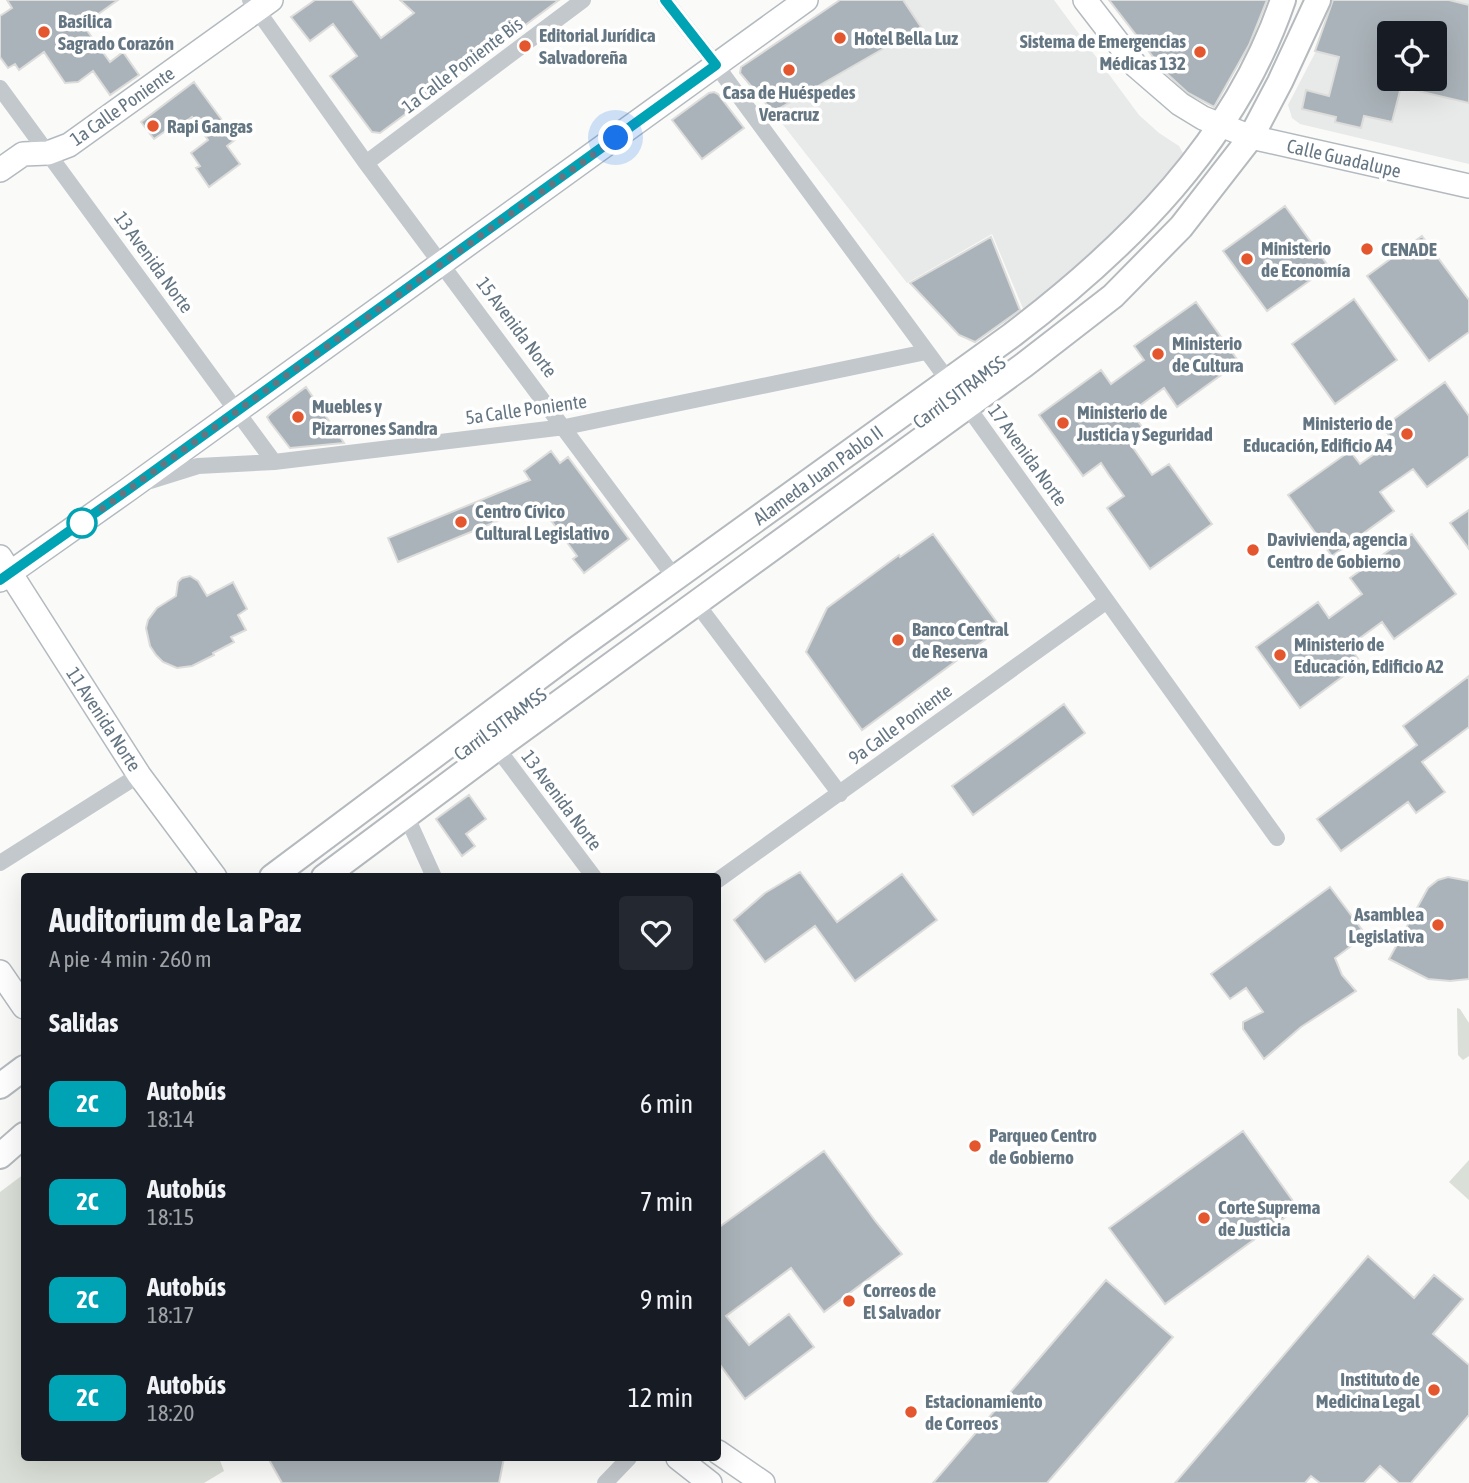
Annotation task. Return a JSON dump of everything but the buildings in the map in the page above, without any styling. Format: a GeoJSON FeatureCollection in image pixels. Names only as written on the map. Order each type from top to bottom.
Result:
{"type":"FeatureCollection","features":[{"type":"Feature","properties":{"kind":"main road","name":"Alameda Juan Pablo II"},"geometry":{"type":"LineString","coordinates":[[1235,131],[1255,65],[1283,0]]}},
{"type":"Feature","properties":{"kind":"main road"},"geometry":{"type":"LineString","coordinates":[[1235,131],[1299,0]]}},
{"type":"Feature","properties":{"kind":"main road","name":"Alameda Juan Pablo II"},"geometry":{"type":"LineString","coordinates":[[329,873],[697,604],[957,393],[1105,259],[1167,195],[1235,131],[1280,82],[1318,0]]}},
{"type":"Feature","properties":{"kind":"main road","name":"Alameda Juan Pablo II"},"geometry":{"type":"LineString","coordinates":[[277,873],[675,578],[957,393]]}},
{"type":"Feature","properties":{"kind":"main road","name":"Carril SITRAMSS"},"geometry":{"type":"LineString","coordinates":[[300,873],[490,731],[957,393]]}},
{"type":"Feature","properties":{"kind":"main road"},"geometry":{"type":"LineString","coordinates":[[0,1086],[21,1070]]}},
{"type":"Feature","properties":{"kind":"main road"},"geometry":{"type":"LineString","coordinates":[[0,1106],[21,1090]]}},
{"type":"Feature","properties":{"kind":"main road"},"geometry":{"type":"LineString","coordinates":[[0,1156],[21,1138]]}},
{"type":"Feature","properties":{"kind":"main road"},"geometry":{"type":"LineString","coordinates":[[0,1170],[21,1152]]}},
{"type":"Feature","properties":{"kind":"street","name":"1a Calle Poniente Bis"},"geometry":{"type":"LineString","coordinates":[[366,163],[583,0]]}},
{"type":"Feature","properties":{"kind":"street","name":"17 Avenida Norte"},"geometry":{"type":"LineString","coordinates":[[665,0],[716,65],[957,393],[1277,838]]}},
{"type":"Feature","properties":{"kind":"street"},"geometry":{"type":"LineString","coordinates":[[4,570],[129,489],[806,0]]}},
{"type":"Feature","properties":{"kind":"street","name":"Calle Guadalupe"},"geometry":{"type":"LineString","coordinates":[[1085,0],[1136,66],[1180,104],[1235,131],[1469,186]]}},
{"type":"Feature","properties":{"kind":"street","name":"15 Avenida Norte"},"geometry":{"type":"LineString","coordinates":[[260,3],[366,163],[675,578]]}},
{"type":"Feature","properties":{"kind":"street","name":"1a Calle Poniente"},"geometry":{"type":"LineString","coordinates":[[0,170],[23,154],[48,153],[69,145],[260,3]]}},
{"type":"Feature","properties":{"kind":"street","name":"13 Avenida Norte"},"geometry":{"type":"LineString","coordinates":[[0,88],[274,462]]}},
{"type":"Feature","properties":{"kind":"street","name":"5a Calle Poniente"},"geometry":{"type":"LineString","coordinates":[[129,489],[198,466],[274,462],[565,427],[926,352]]}},
{"type":"Feature","properties":{"kind":"street","name":"11 Avenida Norte"},"geometry":{"type":"LineString","coordinates":[[4,570],[139,775],[212,873]]}},
{"type":"Feature","properties":{"kind":"street","name":"9a Calle Poniente"},"geometry":{"type":"LineString","coordinates":[[721,878],[1107,601]]}},
{"type":"Feature","properties":{"kind":"street"},"geometry":{"type":"LineString","coordinates":[[697,604],[840,794]]}},
{"type":"Feature","properties":{"kind":"street","name":"13 Avenida Norte"},"geometry":{"type":"LineString","coordinates":[[497,748],[591,873]]}},
{"type":"Feature","properties":{"kind":"street"},"geometry":{"type":"LineString","coordinates":[[0,863],[139,775]]}},
{"type":"Feature","properties":{"kind":"street"},"geometry":{"type":"LineString","coordinates":[[406,815],[431,873]]}},
{"type":"Feature","properties":{"kind":"street"},"geometry":{"type":"LineString","coordinates":[[0,972],[21,1003]]}},
{"type":"Feature","properties":{"kind":"street"},"geometry":{"type":"LineString","coordinates":[[721,1454],[763,1483]]}},
{"type":"Feature","properties":{"kind":"street"},"geometry":{"type":"LineString","coordinates":[[605,1483],[626,1461]]}},
{"type":"Feature","properties":{"kind":"street"},"geometry":{"type":"LineString","coordinates":[[682,1461],[710,1483]]}},
{"type":"Feature","properties":{"kind":"shaded area"},"geometry":{"type":"Polygon","coordinates":[[[903,0],[1054,0],[1139,115],[1179,146],[1183,153],[1176,166],[1090,260],[1024,311],[992,234],[907,283],[773,112],[920,27],[903,0]]]}},
{"type":"Feature","properties":{"kind":"shaded area"},"geometry":{"type":"Polygon","coordinates":[[[1338,0],[1469,0],[1469,164],[1300,124],[1292,118],[1288,105],[1327,30],[1338,0]]]}},
{"type":"Feature","properties":{"kind":"shaded area"},"geometry":{"type":"Polygon","coordinates":[[[1457,1008],[1469,1023],[1469,1056],[1463,1060],[1458,1055],[1457,1008]]]}},
{"type":"Feature","properties":{"kind":"shaded area"},"geometry":{"type":"Polygon","coordinates":[[[1469,1160],[1469,1200],[1449,1182],[1469,1160]]]}},
{"type":"Feature","properties":{"kind":"shaded area"},"geometry":{"type":"Polygon","coordinates":[[[21,1176],[21,1461],[220,1461],[224,1471],[204,1483],[0,1483],[0,1192],[21,1176]]]}},
{"type":"Feature","properties":{"kind":"bus line","name":"2C"},"geometry":{"type":"LineString","coordinates":[[0,580],[716,65],[665,0]]}},
{"type":"Feature","properties":{"kind":"place","name":"Basílica Sagrado Corazón"},"geometry":{"type":"Point","coordinates":[44,32]}},
{"type":"Feature","properties":{"kind":"place","name":"Hotel Bella Luz"},"geometry":{"type":"Point","coordinates":[840,38]}},
{"type":"Feature","properties":{"kind":"place","name":"Editorial Jurídica Salvadoreña"},"geometry":{"type":"Point","coordinates":[525,46]}},
{"type":"Feature","properties":{"kind":"place","name":"Sistema de Emergencias Médicas 132"},"geometry":{"type":"Point","coordinates":[1200,52]}},
{"type":"Feature","properties":{"kind":"place","name":"Casa de Huéspedes Veracruz"},"geometry":{"type":"Point","coordinates":[789,70]}},
{"type":"Feature","properties":{"kind":"place","name":"Rapi Gangas"},"geometry":{"type":"Point","coordinates":[153,126]}},
{"type":"Feature","properties":{"kind":"place","name":"CENADE"},"geometry":{"type":"Point","coordinates":[1367,249]}},
{"type":"Feature","properties":{"kind":"place","name":"Ministerio de Economía"},"geometry":{"type":"Point","coordinates":[1247,259]}},
{"type":"Feature","properties":{"kind":"place","name":"Ministerio de Cultura"},"geometry":{"type":"Point","coordinates":[1158,354]}},
{"type":"Feature","properties":{"kind":"place","name":"Muebles y Pizarrones Sandra"},"geometry":{"type":"Point","coordinates":[298,417]}},
{"type":"Feature","properties":{"kind":"place","name":"Ministerio de Justicia y Seguridad"},"geometry":{"type":"Point","coordinates":[1063,423]}},
{"type":"Feature","properties":{"kind":"place","name":"Ministerio de Educación, Edificio A4"},"geometry":{"type":"Point","coordinates":[1407,434]}},
{"type":"Feature","properties":{"kind":"place","name":"Centro Cívico Cultural Legislativo"},"geometry":{"type":"Point","coordinates":[461,522]}},
{"type":"Feature","properties":{"kind":"place","name":"Davivienda, agencia Centro de Gobierno"},"geometry":{"type":"Point","coordinates":[1253,550]}},
{"type":"Feature","properties":{"kind":"place","name":"Banco Central de Reserva"},"geometry":{"type":"Point","coordinates":[898,640]}},
{"type":"Feature","properties":{"kind":"place","name":"Ministerio de Educación, Edificio A2"},"geometry":{"type":"Point","coordinates":[1280,655]}},
{"type":"Feature","properties":{"kind":"place","name":"Asamblea Legislativa"},"geometry":{"type":"Point","coordinates":[1438,925]}},
{"type":"Feature","properties":{"kind":"place","name":"Parqueo Centro de Gobierno"},"geometry":{"type":"Point","coordinates":[975,1146]}},
{"type":"Feature","properties":{"kind":"place","name":"Corte Suprema de Justicia"},"geometry":{"type":"Point","coordinates":[1204,1218]}},
{"type":"Feature","properties":{"kind":"place","name":"Correos de El Salvador"},"geometry":{"type":"Point","coordinates":[849,1301]}},
{"type":"Feature","properties":{"kind":"place","name":"Instituto de Medicina Legal"},"geometry":{"type":"Point","coordinates":[1434,1390]}},
{"type":"Feature","properties":{"kind":"place","name":"Estacionamiento de Correos"},"geometry":{"type":"Point","coordinates":[911,1412]}},
{"type":"Feature","properties":{"kind":"route"},"geometry":{"type":"LineString","coordinates":[[82,523],[616,138]]}}]}
